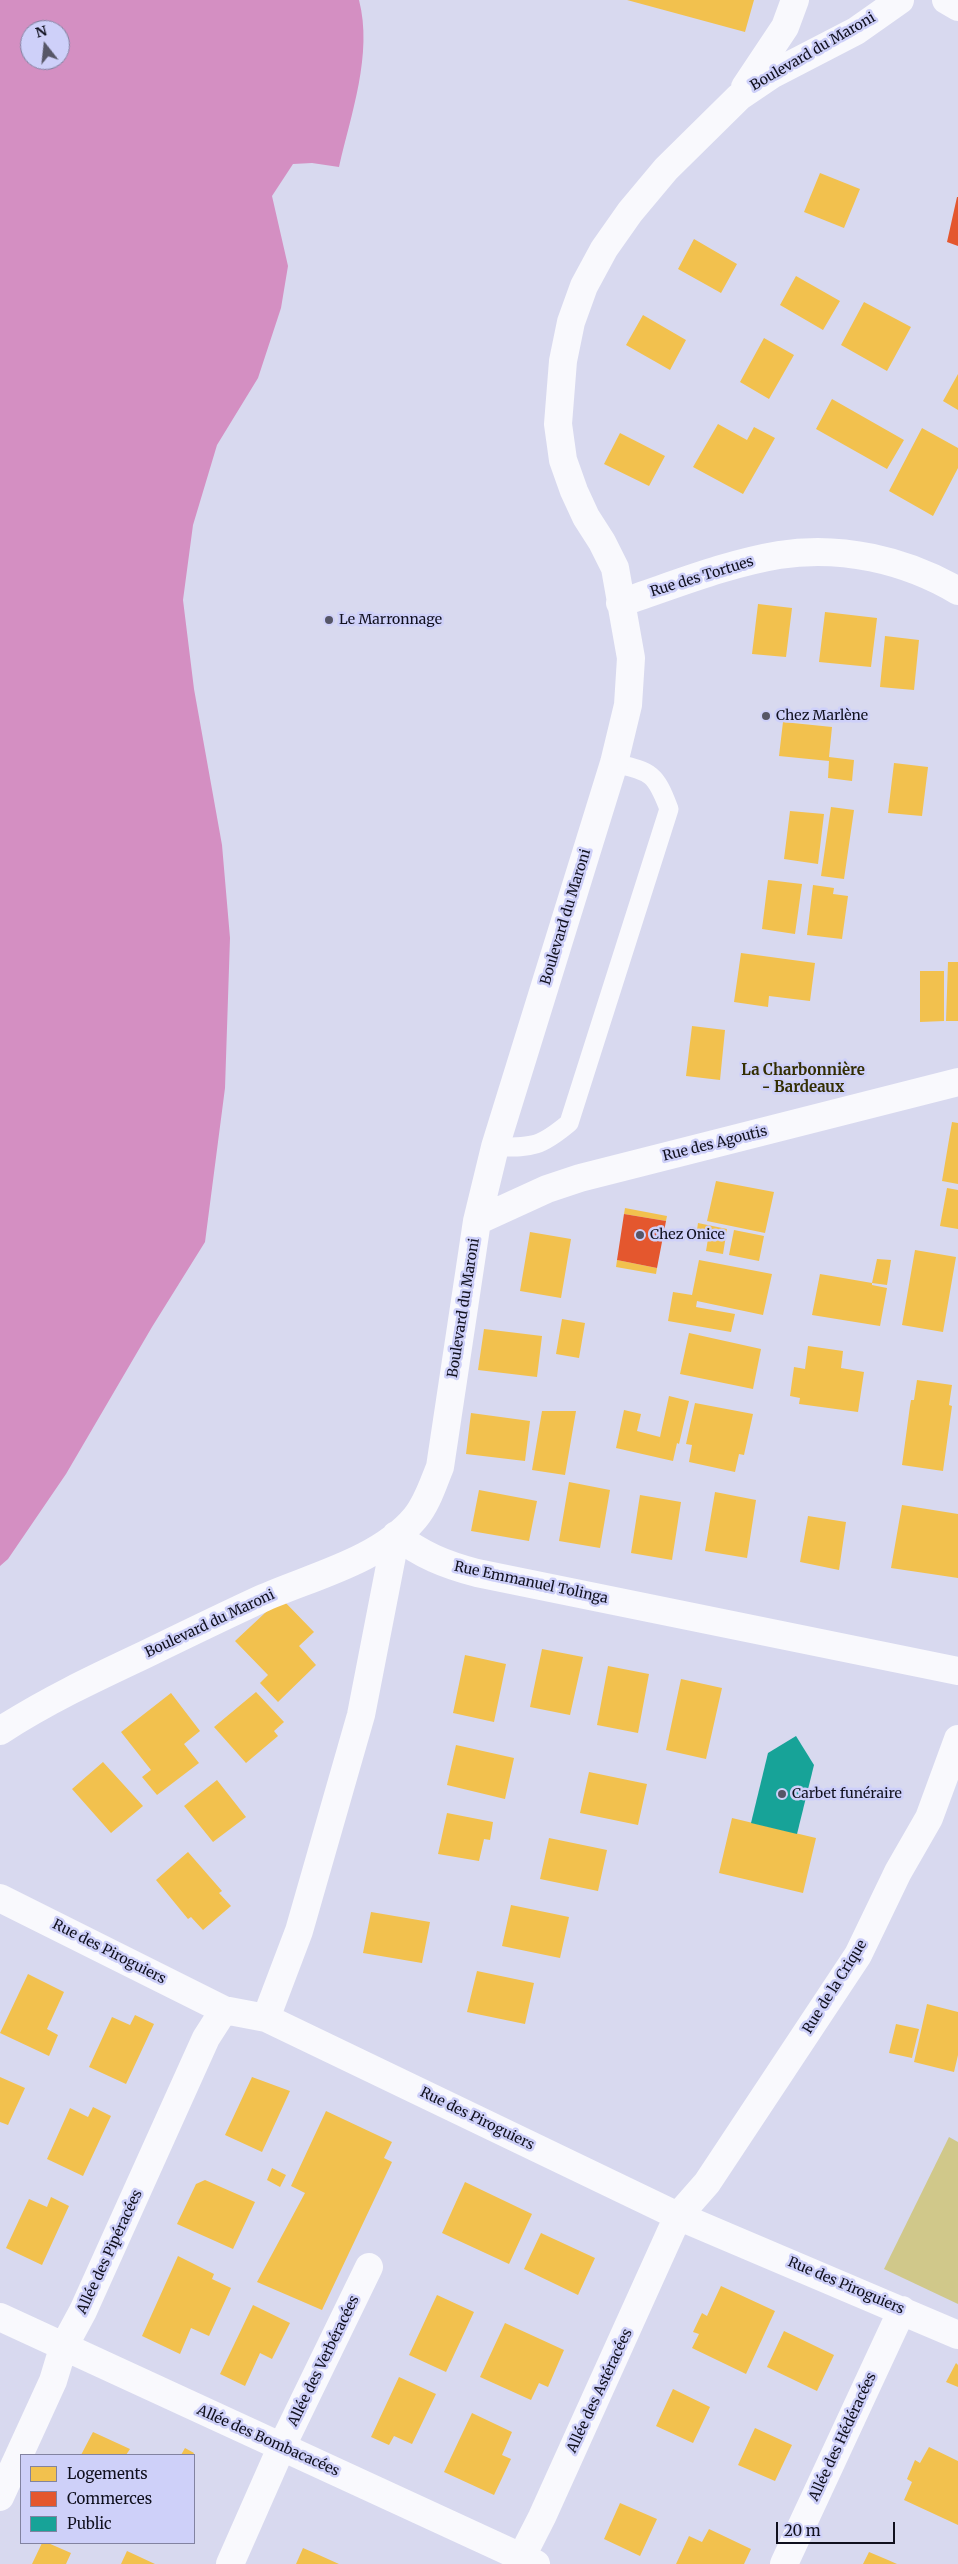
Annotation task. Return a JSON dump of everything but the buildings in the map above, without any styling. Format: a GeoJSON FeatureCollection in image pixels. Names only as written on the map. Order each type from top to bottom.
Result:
{"type":"FeatureCollection","features":[{"type":"Feature","properties":{"kind":"street"},"geometry":{"type":"LineString","coordinates":[[739,97],[785,27],[795,0]]}},
{"type":"Feature","properties":{"kind":"street","name":"Boulevard du Maroni"},"geometry":{"type":"LineString","coordinates":[[0,1731],[84,1683],[262,1598],[340,1567],[396,1535],[415,1518],[428,1497],[440,1467],[477,1221],[495,1147],[614,763],[628,705],[631,658],[615,568],[602,542],[586,517],[563,460],[558,424],[559,392],[571,322],[584,286],[604,248],[630,212],[666,169],[739,97],[773,74],[856,31],[900,0]]}},
{"type":"Feature","properties":{"kind":"street"},"geometry":{"type":"LineString","coordinates":[[946,0],[958,7]]}},
{"type":"Feature","properties":{"kind":"street","name":"Rue des Tortues"},"geometry":{"type":"LineString","coordinates":[[620,603],[728,566],[780,554],[822,553],[858,556],[897,563],[933,576],[958,591]]}},
{"type":"Feature","properties":{"kind":"street","name":"Rue des Agoutis"},"geometry":{"type":"LineString","coordinates":[[477,1221],[547,1189],[588,1176],[958,1082]]}},
{"type":"Feature","properties":{"kind":"street"},"geometry":{"type":"LineString","coordinates":[[266,2018],[299,1931],[361,1715],[396,1535]]}},
{"type":"Feature","properties":{"kind":"street","name":"Rue Emmanuel Tolinga"},"geometry":{"type":"LineString","coordinates":[[396,1535],[414,1550],[428,1557],[477,1574],[958,1670]]}},
{"type":"Feature","properties":{"kind":"street","name":"Rue de la Crique"},"geometry":{"type":"LineString","coordinates":[[678,2216],[707,2183],[858,1955],[898,1872],[929,1818],[958,1739]]}},
{"type":"Feature","properties":{"kind":"street","name":"Rue des Piroguiers"},"geometry":{"type":"LineString","coordinates":[[0,1898],[224,2010],[266,2018],[678,2216],[958,2335]]}},
{"type":"Feature","properties":{"kind":"street","name":"Allée des Pipéracées"},"geometry":{"type":"LineString","coordinates":[[0,2497],[53,2381],[63,2348],[84,2312],[206,2038],[224,2010]]}},
{"type":"Feature","properties":{"kind":"street","name":"Allée des Astéracées"},"geometry":{"type":"LineString","coordinates":[[525,2562],[542,2517],[678,2216]]}},
{"type":"Feature","properties":{"kind":"street","name":"Allée des Verbéracées"},"geometry":{"type":"LineString","coordinates":[[230,2564],[282,2446],[369,2267]]}},
{"type":"Feature","properties":{"kind":"street","name":"Allée des Hédéracées"},"geometry":{"type":"LineString","coordinates":[[784,2564],[902,2310]]}},
{"type":"Feature","properties":{"kind":"street","name":"Allée des Bombacacées"},"geometry":{"type":"LineString","coordinates":[[0,2317],[63,2348],[282,2446],[525,2562]]}},
{"type":"Feature","properties":{"kind":"lane"},"geometry":{"type":"LineString","coordinates":[[495,1147],[532,1147],[552,1138],[569,1124],[669,809],[660,787],[645,771],[614,763]]}},
{"type":"Feature","properties":{"kind":"shaded area"},"geometry":{"type":"Polygon","coordinates":[[[0,0],[359,0],[363,21],[362,63],[359,84],[339,167],[312,163],[293,164],[272,196],[288,266],[281,308],[258,378],[217,445],[193,525],[183,600],[194,689],[222,845],[230,938],[225,1088],[205,1242],[152,1327],[66,1474],[8,1559],[0,1566],[0,0]]]}},
{"type":"Feature","properties":{"kind":"shaded area"},"geometry":{"type":"Polygon","coordinates":[[[949,2137],[958,2142],[958,2304],[884,2269],[949,2137]]]}},
{"type":"Feature","properties":{"kind":"place","name":"Le Marronnage"},"geometry":{"type":"Point","coordinates":[329,620]}},
{"type":"Feature","properties":{"kind":"place","name":"Chez Marlène"},"geometry":{"type":"Point","coordinates":[766,716]}},
{"type":"Feature","properties":{"kind":"place","name":"Chez Onice"},"geometry":{"type":"Point","coordinates":[640,1235]}},
{"type":"Feature","properties":{"kind":"place","name":"Carbet funéraire"},"geometry":{"type":"Point","coordinates":[782,1794]}},
{"type":"Feature","properties":{"kind":"district","name":"La Charbonnière - Bardeaux"},"geometry":{"type":"Point","coordinates":[803,1080]}}]}
